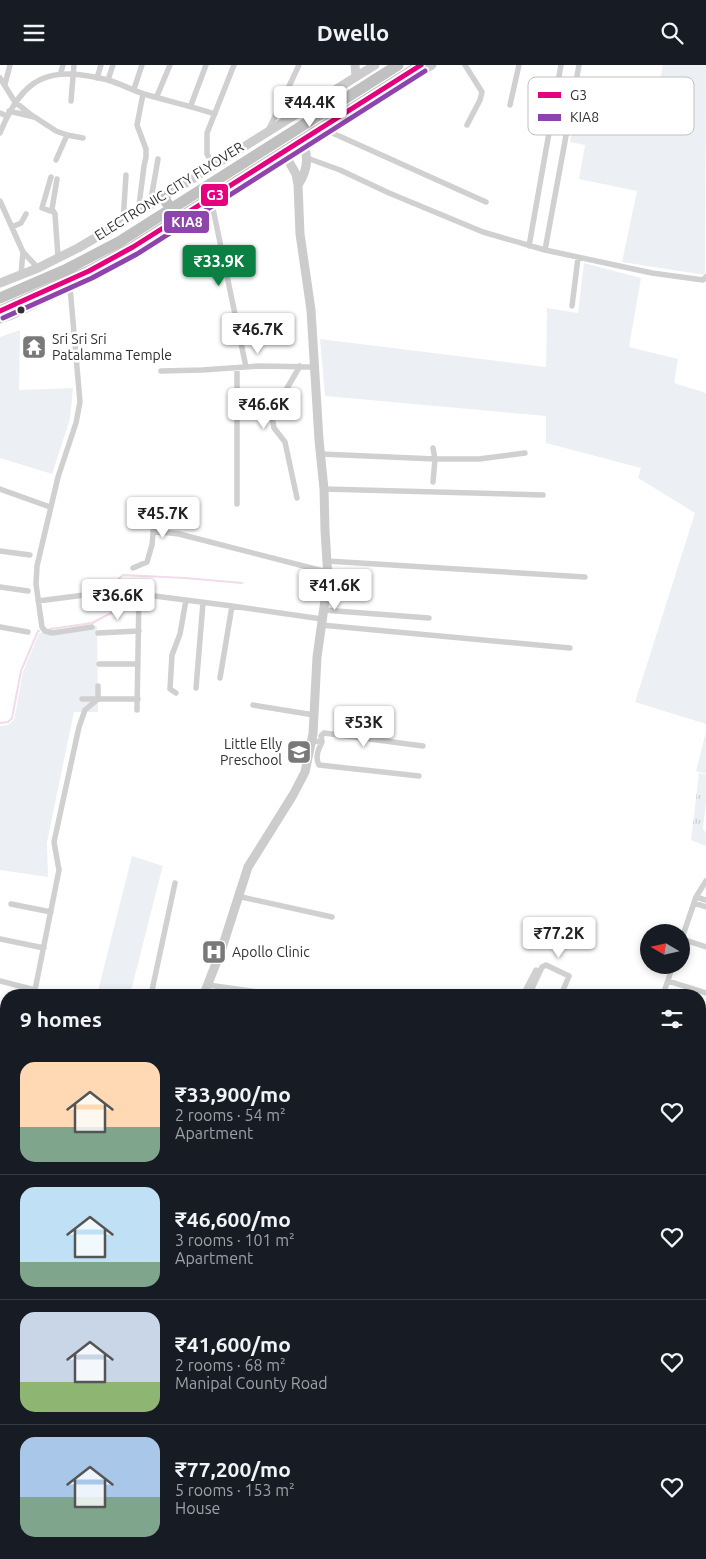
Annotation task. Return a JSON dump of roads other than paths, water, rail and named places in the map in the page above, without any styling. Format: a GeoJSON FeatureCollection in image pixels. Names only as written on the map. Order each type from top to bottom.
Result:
{"type":"FeatureCollection","features":[{"type":"Feature","properties":{"kind":"highway"},"geometry":{"type":"LineString","coordinates":[[0,294],[68,264],[117,238],[166,202],[308,112],[392,65]]}},
{"type":"Feature","properties":{"kind":"highway","name":"ELECTRONIC CITY FLYOVER"},"geometry":{"type":"LineString","coordinates":[[0,298],[67,269],[119,241],[398,65]]}},
{"type":"Feature","properties":{"kind":"highway","name":"ELECTRONIC CITY FLYOVER"},"geometry":{"type":"LineString","coordinates":[[0,305],[50,284],[108,253],[243,171],[409,65]]}},
{"type":"Feature","properties":{"kind":"highway"},"geometry":{"type":"LineString","coordinates":[[0,311],[89,271],[133,247],[285,155],[421,65]]}},
{"type":"Feature","properties":{"kind":"street"},"geometry":{"type":"LineString","coordinates":[[5,84],[10,65]]}},
{"type":"Feature","properties":{"kind":"street"},"geometry":{"type":"LineString","coordinates":[[61,73],[63,65]]}},
{"type":"Feature","properties":{"kind":"street"},"geometry":{"type":"LineString","coordinates":[[71,101],[74,65]]}},
{"type":"Feature","properties":{"kind":"street"},"geometry":{"type":"LineString","coordinates":[[97,78],[101,65]]}},
{"type":"Feature","properties":{"kind":"street"},"geometry":{"type":"LineString","coordinates":[[108,80],[113,65]]}},
{"type":"Feature","properties":{"kind":"street"},"geometry":{"type":"LineString","coordinates":[[134,89],[142,65]]}},
{"type":"Feature","properties":{"kind":"street"},"geometry":{"type":"LineString","coordinates":[[157,97],[170,65]]}},
{"type":"Feature","properties":{"kind":"street"},"geometry":{"type":"LineString","coordinates":[[191,105],[206,65]]}},
{"type":"Feature","properties":{"kind":"street"},"geometry":{"type":"LineString","coordinates":[[214,165],[207,154],[207,133],[234,65]]}},
{"type":"Feature","properties":{"kind":"street"},"geometry":{"type":"LineString","coordinates":[[268,131],[299,65]]}},
{"type":"Feature","properties":{"kind":"street"},"geometry":{"type":"LineString","coordinates":[[355,65],[356,77]]}},
{"type":"Feature","properties":{"kind":"street"},"geometry":{"type":"LineString","coordinates":[[0,283],[58,257],[123,222],[150,205],[166,202],[214,165],[268,131],[308,112],[375,65]]}},
{"type":"Feature","properties":{"kind":"street"},"geometry":{"type":"LineString","coordinates":[[0,319],[107,269],[212,204],[285,155],[304,146],[432,65]]}},
{"type":"Feature","properties":{"kind":"street"},"geometry":{"type":"LineString","coordinates":[[466,65],[482,92],[467,125]]}},
{"type":"Feature","properties":{"kind":"street"},"geometry":{"type":"LineString","coordinates":[[510,105],[519,65]]}},
{"type":"Feature","properties":{"kind":"street"},"geometry":{"type":"LineString","coordinates":[[0,133],[15,102],[35,81],[46,76],[61,73],[73,73],[108,80],[143,94],[191,105],[215,114]]}},
{"type":"Feature","properties":{"kind":"street"},"geometry":{"type":"LineString","coordinates":[[0,78],[15,102],[56,131],[83,138]]}},
{"type":"Feature","properties":{"kind":"street"},"geometry":{"type":"LineString","coordinates":[[143,94],[137,125],[152,159],[150,205]]}},
{"type":"Feature","properties":{"kind":"street"},"geometry":{"type":"LineString","coordinates":[[0,113],[36,117]]}},
{"type":"Feature","properties":{"kind":"street"},"geometry":{"type":"LineString","coordinates":[[328,131],[486,202]]}},
{"type":"Feature","properties":{"kind":"street"},"geometry":{"type":"LineString","coordinates":[[56,160],[67,135]]}},
{"type":"Feature","properties":{"kind":"street"},"geometry":{"type":"LineString","coordinates":[[529,246],[549,135]]}},
{"type":"Feature","properties":{"kind":"street"},"geometry":{"type":"LineString","coordinates":[[546,250],[567,135]]}},
{"type":"Feature","properties":{"kind":"street"},"geometry":{"type":"LineString","coordinates":[[298,185],[303,177],[307,158],[304,146]]}},
{"type":"Feature","properties":{"kind":"street"},"geometry":{"type":"LineString","coordinates":[[206,989],[222,948],[237,896],[248,867],[293,795],[305,772],[312,741],[317,657],[328,579],[324,489],[311,310],[300,234],[298,185],[296,174],[285,155]]}},
{"type":"Feature","properties":{"kind":"street"},"geometry":{"type":"LineString","coordinates":[[307,158],[340,170],[388,193],[472,228],[529,246],[652,273],[702,280],[706,277]]}},
{"type":"Feature","properties":{"kind":"street"},"geometry":{"type":"LineString","coordinates":[[138,213],[144,166],[152,159]]}},
{"type":"Feature","properties":{"kind":"street"},"geometry":{"type":"LineString","coordinates":[[123,222],[126,175]]}},
{"type":"Feature","properties":{"kind":"street"},"geometry":{"type":"LineString","coordinates":[[53,211],[43,210],[42,206],[54,178],[53,211],[58,257]]}},
{"type":"Feature","properties":{"kind":"street"},"geometry":{"type":"LineString","coordinates":[[0,201],[23,252],[38,267]]}},
{"type":"Feature","properties":{"kind":"street"},"geometry":{"type":"LineString","coordinates":[[212,204],[246,367]]}},
{"type":"Feature","properties":{"kind":"street"},"geometry":{"type":"LineString","coordinates":[[12,227],[21,223],[26,214]]}},
{"type":"Feature","properties":{"kind":"street"},"geometry":{"type":"LineString","coordinates":[[22,274],[23,252]]}},
{"type":"Feature","properties":{"kind":"street"},"geometry":{"type":"LineString","coordinates":[[572,306],[578,258]]}},
{"type":"Feature","properties":{"kind":"street"},"geometry":{"type":"LineString","coordinates":[[70,287],[80,402],[76,423],[50,507],[35,574],[42,627],[45,631],[52,633],[92,627]]}},
{"type":"Feature","properties":{"kind":"street"},"geometry":{"type":"LineString","coordinates":[[161,371],[202,371],[259,365],[315,367]]}},
{"type":"Feature","properties":{"kind":"street"},"geometry":{"type":"LineString","coordinates":[[297,498],[285,442],[274,428],[272,417],[300,366]]}},
{"type":"Feature","properties":{"kind":"street"},"geometry":{"type":"LineString","coordinates":[[237,368],[237,504]]}},
{"type":"Feature","properties":{"kind":"street"},"geometry":{"type":"LineString","coordinates":[[433,482],[434,448]]}},
{"type":"Feature","properties":{"kind":"street"},"geometry":{"type":"LineString","coordinates":[[320,454],[479,459],[525,453]]}},
{"type":"Feature","properties":{"kind":"street"},"geometry":{"type":"LineString","coordinates":[[0,489],[50,507]]}},
{"type":"Feature","properties":{"kind":"street"},"geometry":{"type":"LineString","coordinates":[[324,489],[544,495]]}},
{"type":"Feature","properties":{"kind":"street"},"geometry":{"type":"LineString","coordinates":[[133,568],[147,562],[154,531],[154,521],[135,518]]}},
{"type":"Feature","properties":{"kind":"street"},"geometry":{"type":"LineString","coordinates":[[154,531],[179,534],[327,573]]}},
{"type":"Feature","properties":{"kind":"street"},"geometry":{"type":"LineString","coordinates":[[0,551],[30,555]]}},
{"type":"Feature","properties":{"kind":"street"},"geometry":{"type":"LineString","coordinates":[[327,561],[585,577]]}},
{"type":"Feature","properties":{"kind":"street"},"geometry":{"type":"LineString","coordinates":[[0,587],[28,591]]}},
{"type":"Feature","properties":{"kind":"street"},"geometry":{"type":"LineString","coordinates":[[38,601],[108,591]]}},
{"type":"Feature","properties":{"kind":"street"},"geometry":{"type":"LineString","coordinates":[[137,710],[140,593],[232,607],[570,648]]}},
{"type":"Feature","properties":{"kind":"street"},"geometry":{"type":"LineString","coordinates":[[176,693],[170,689],[172,655],[180,634],[186,600]]}},
{"type":"Feature","properties":{"kind":"street"},"geometry":{"type":"LineString","coordinates":[[196,688],[203,603]]}},
{"type":"Feature","properties":{"kind":"street"},"geometry":{"type":"LineString","coordinates":[[220,678],[232,607]]}},
{"type":"Feature","properties":{"kind":"street"},"geometry":{"type":"LineString","coordinates":[[322,618],[429,619]]}},
{"type":"Feature","properties":{"kind":"street"},"geometry":{"type":"LineString","coordinates":[[0,627],[28,632]]}},
{"type":"Feature","properties":{"kind":"street"},"geometry":{"type":"LineString","coordinates":[[98,633],[139,631]]}},
{"type":"Feature","properties":{"kind":"street"},"geometry":{"type":"LineString","coordinates":[[98,664],[138,664]]}},
{"type":"Feature","properties":{"kind":"street"},"geometry":{"type":"LineString","coordinates":[[36,989],[59,870],[54,842],[78,727],[85,710],[98,699],[98,686]]}},
{"type":"Feature","properties":{"kind":"street"},"geometry":{"type":"LineString","coordinates":[[82,699],[138,699]]}},
{"type":"Feature","properties":{"kind":"street"},"geometry":{"type":"LineString","coordinates":[[253,705],[314,715]]}},
{"type":"Feature","properties":{"kind":"street"},"geometry":{"type":"LineString","coordinates":[[419,776],[320,765],[317,759],[318,749],[322,742],[321,736],[324,733],[422,746]]}},
{"type":"Feature","properties":{"kind":"street"},"geometry":{"type":"LineString","coordinates":[[312,741],[322,742]]}},
{"type":"Feature","properties":{"kind":"street"},"geometry":{"type":"LineString","coordinates":[[687,924],[695,900],[706,881]]}},
{"type":"Feature","properties":{"kind":"street"},"geometry":{"type":"LineString","coordinates":[[153,989],[176,883]]}},
{"type":"Feature","properties":{"kind":"street"},"geometry":{"type":"LineString","coordinates":[[237,896],[332,917]]}},
{"type":"Feature","properties":{"kind":"street"},"geometry":{"type":"LineString","coordinates":[[695,900],[706,900]]}},
{"type":"Feature","properties":{"kind":"street"},"geometry":{"type":"LineString","coordinates":[[695,900],[706,907]]}},
{"type":"Feature","properties":{"kind":"street"},"geometry":{"type":"LineString","coordinates":[[11,904],[51,912]]}},
{"type":"Feature","properties":{"kind":"street"},"geometry":{"type":"LineString","coordinates":[[0,939],[44,948]]}},
{"type":"Feature","properties":{"kind":"street"},"geometry":{"type":"LineString","coordinates":[[690,942],[706,947]]}},
{"type":"Feature","properties":{"kind":"street"},"geometry":{"type":"LineString","coordinates":[[528,989],[542,967],[546,965],[569,976],[564,989]]}},
{"type":"Feature","properties":{"kind":"street"},"geometry":{"type":"LineString","coordinates":[[531,989],[536,970]]}},
{"type":"Feature","properties":{"kind":"street"},"geometry":{"type":"LineString","coordinates":[[665,989],[670,974]]}},
{"type":"Feature","properties":{"kind":"street"},"geometry":{"type":"LineString","coordinates":[[0,981],[25,989]]}},
{"type":"Feature","properties":{"kind":"street"},"geometry":{"type":"LineString","coordinates":[[668,981],[693,989]]}},
{"type":"Feature","properties":{"kind":"waterway"},"geometry":{"type":"LineString","coordinates":[[50,629],[92,623],[115,611],[115,582],[123,575],[242,583]]}},
{"type":"Feature","properties":{"kind":"waterway"},"geometry":{"type":"LineString","coordinates":[[0,723],[8,722],[12,718],[21,671],[39,631]]}},
{"type":"Feature","properties":{"kind":"place","name":"Sri Sri Sri Patalamma Temple"},"geometry":{"type":"Point","coordinates":[34,347]}},
{"type":"Feature","properties":{"kind":"place","name":"Little Elly Preschool"},"geometry":{"type":"Point","coordinates":[299,752]}},
{"type":"Feature","properties":{"kind":"place","name":"Apollo Clinic"},"geometry":{"type":"Point","coordinates":[214,952]}}]}
